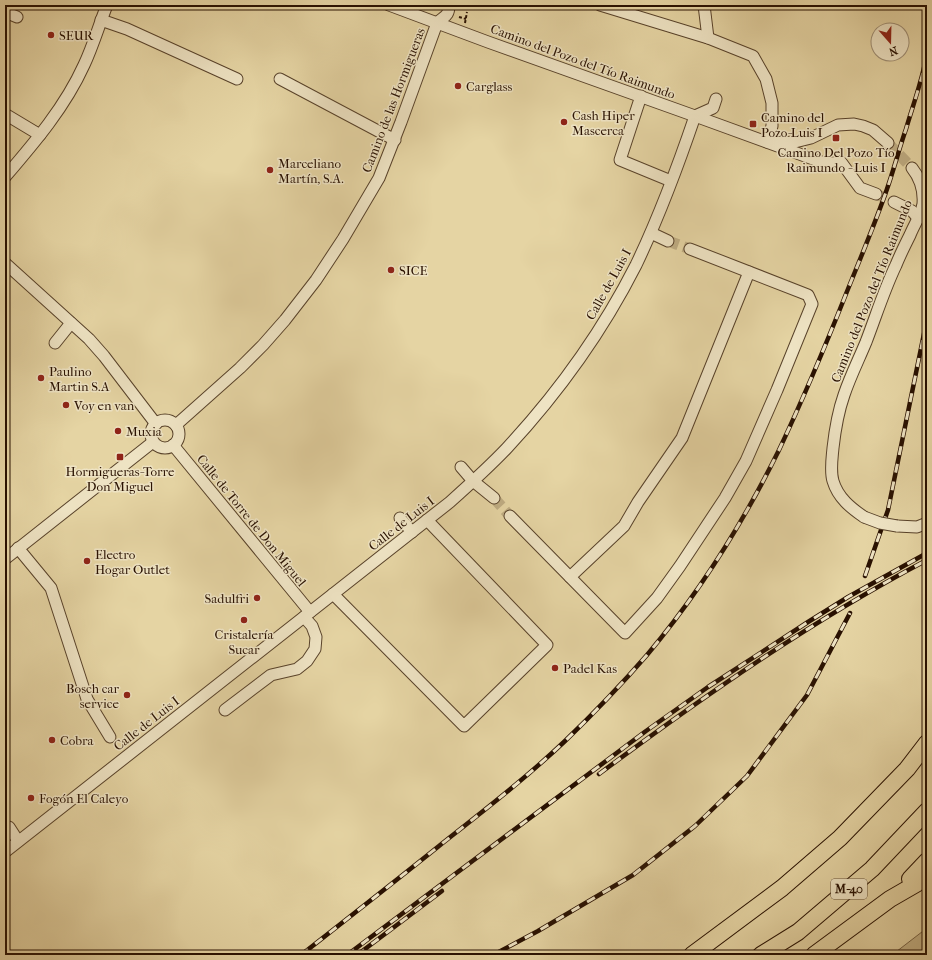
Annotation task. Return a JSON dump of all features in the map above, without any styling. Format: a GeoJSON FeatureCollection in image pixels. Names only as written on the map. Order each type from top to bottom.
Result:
{"type":"FeatureCollection","features":[{"type":"Feature","properties":{"kind":"highway"},"geometry":{"type":"LineString","coordinates":[[692,955],[782,888],[840,838],[907,769],[927,743]]}},
{"type":"Feature","properties":{"kind":"highway","name":"M-40"},"geometry":{"type":"LineString","coordinates":[[762,955],[798,932],[872,869],[927,810]]}},
{"type":"Feature","properties":{"kind":"highway","name":"M-40"},"geometry":{"type":"LineString","coordinates":[[814,955],[890,899],[927,861]]}},
{"type":"Feature","properties":{"kind":"highway"},"geometry":{"type":"LineString","coordinates":[[890,899],[916,884],[927,875]]}},
{"type":"Feature","properties":{"kind":"street"},"geometry":{"type":"LineString","coordinates":[[5,177],[40,135],[71,91],[84,65],[107,5]]}},
{"type":"Feature","properties":{"kind":"street","name":"Camino del Pozo del Tío Raimundo"},"geometry":{"type":"LineString","coordinates":[[389,5],[824,163],[841,162],[860,188],[876,194]]}},
{"type":"Feature","properties":{"kind":"street","name":"Camino de las Hormigueras"},"geometry":{"type":"LineString","coordinates":[[176,426],[240,368],[285,320],[316,280],[343,239],[379,178],[395,140],[437,23],[448,13],[449,5]]}},
{"type":"Feature","properties":{"kind":"street"},"geometry":{"type":"LineString","coordinates":[[600,5],[708,38],[753,56],[766,79],[772,103],[772,126],[767,142]]}},
{"type":"Feature","properties":{"kind":"street"},"geometry":{"type":"LineString","coordinates":[[704,5],[708,38]]}},
{"type":"Feature","properties":{"kind":"street"},"geometry":{"type":"LineString","coordinates":[[5,12],[17,16]]}},
{"type":"Feature","properties":{"kind":"street"},"geometry":{"type":"LineString","coordinates":[[101,20],[127,29],[237,79]]}},
{"type":"Feature","properties":{"kind":"street"},"geometry":{"type":"LineString","coordinates":[[280,79],[395,140]]}},
{"type":"Feature","properties":{"kind":"street"},"geometry":{"type":"LineString","coordinates":[[642,96],[620,160],[671,181]]}},
{"type":"Feature","properties":{"kind":"street"},"geometry":{"type":"LineString","coordinates":[[695,116],[713,108],[716,100]]}},
{"type":"Feature","properties":{"kind":"street"},"geometry":{"type":"LineString","coordinates":[[5,114],[40,135]]}},
{"type":"Feature","properties":{"kind":"street","name":"Calle de Luis I"},"geometry":{"type":"LineString","coordinates":[[5,852],[450,502],[506,448],[559,386],[616,302],[650,233],[695,116]]}},
{"type":"Feature","properties":{"kind":"street","name":"Camino del Pozo del Tío Raimundo"},"geometry":{"type":"LineString","coordinates":[[767,142],[795,142],[811,138],[838,125],[854,124],[873,130],[888,143]]}},
{"type":"Feature","properties":{"kind":"street","name":"Camino del Pozo del Tío Raimundo"},"geometry":{"type":"LineString","coordinates":[[912,168],[919,177],[922,190],[922,204],[918,218],[893,271],[866,343],[844,394],[836,425],[832,456],[832,473],[833,481],[840,496],[846,504],[864,517],[880,523],[897,526],[917,527],[927,523]]}},
{"type":"Feature","properties":{"kind":"street"},"geometry":{"type":"LineString","coordinates":[[894,202],[912,211],[918,218]]}},
{"type":"Feature","properties":{"kind":"street"},"geometry":{"type":"LineString","coordinates":[[650,233],[668,240]]}},
{"type":"Feature","properties":{"kind":"street"},"geometry":{"type":"LineString","coordinates":[[510,516],[625,633],[658,598],[680,566],[725,498],[746,460],[780,383],[812,304],[808,295],[690,249]]}},
{"type":"Feature","properties":{"kind":"street"},"geometry":{"type":"LineString","coordinates":[[5,263],[89,340],[104,356],[156,424]]}},
{"type":"Feature","properties":{"kind":"street"},"geometry":{"type":"LineString","coordinates":[[570,577],[624,526],[638,502],[682,438],[749,272]]}},
{"type":"Feature","properties":{"kind":"street"},"geometry":{"type":"LineString","coordinates":[[55,343],[71,323]]}},
{"type":"Feature","properties":{"kind":"street"},"geometry":{"type":"LineString","coordinates":[[162,421],[170,421],[176,426],[179,432],[178,439],[173,445],[166,448],[159,447],[153,442],[151,436],[152,429],[156,424],[162,421]]}},
{"type":"Feature","properties":{"kind":"street"},"geometry":{"type":"LineString","coordinates":[[5,558],[153,442]]}},
{"type":"Feature","properties":{"kind":"street","name":"Calle de Torre de Don Miguel"},"geometry":{"type":"LineString","coordinates":[[173,445],[307,614],[316,637],[315,649],[307,661],[297,669],[271,675],[225,710]]}},
{"type":"Feature","properties":{"kind":"street"},"geometry":{"type":"LineString","coordinates":[[461,467],[473,481],[494,498]]}},
{"type":"Feature","properties":{"kind":"street"},"geometry":{"type":"LineString","coordinates":[[400,518],[412,532]]}},
{"type":"Feature","properties":{"kind":"street"},"geometry":{"type":"LineString","coordinates":[[333,594],[464,726],[547,645],[427,520]]}},
{"type":"Feature","properties":{"kind":"street"},"geometry":{"type":"LineString","coordinates":[[18,548],[51,588],[87,699],[110,737]]}},
{"type":"Feature","properties":{"kind":"street"},"geometry":{"type":"LineString","coordinates":[[9,827],[18,841]]}},
{"type":"Feature","properties":{"kind":"path"},"geometry":{"type":"LineString","coordinates":[[465,24],[467,12]]}},
{"type":"Feature","properties":{"kind":"path"},"geometry":{"type":"LineString","coordinates":[[458,16],[466,19]]}},
{"type":"Feature","properties":{"kind":"shaded area"},"geometry":{"type":"Polygon","coordinates":[[[927,928],[927,955],[892,955],[927,928]]]}},
{"type":"Feature","properties":{"kind":"tunnel"},"geometry":{"type":"LineString","coordinates":[[888,143],[912,168]]}},
{"type":"Feature","properties":{"kind":"tunnel"},"geometry":{"type":"LineString","coordinates":[[876,194],[894,202]]}},
{"type":"Feature","properties":{"kind":"tunnel"},"geometry":{"type":"LineString","coordinates":[[668,241],[690,249]]}},
{"type":"Feature","properties":{"kind":"tunnel"},"geometry":{"type":"LineString","coordinates":[[494,498],[510,516]]}},
{"type":"Feature","properties":{"kind":"railway"},"geometry":{"type":"LineString","coordinates":[[301,955],[503,795],[565,741],[607,699],[647,655],[702,582],[735,531],[765,477],[788,431],[814,373],[867,242],[892,174],[918,91],[927,53]]}},
{"type":"Feature","properties":{"kind":"railway"},"geometry":{"type":"LineString","coordinates":[[865,576],[888,510],[927,319]]}},
{"type":"Feature","properties":{"kind":"railway"},"geometry":{"type":"LineString","coordinates":[[347,955],[646,731],[708,687],[848,597],[927,553]]}},
{"type":"Feature","properties":{"kind":"railway"},"geometry":{"type":"LineString","coordinates":[[599,774],[718,688],[800,634],[842,608],[927,560]]}},
{"type":"Feature","properties":{"kind":"railway"},"geometry":{"type":"LineString","coordinates":[[493,955],[538,931],[633,875],[695,826],[747,776],[807,695],[850,613]]}},
{"type":"Feature","properties":{"kind":"railway"},"geometry":{"type":"LineString","coordinates":[[357,955],[442,891]]}},
{"type":"Feature","properties":{"kind":"place","name":"SEUR"},"geometry":{"type":"Point","coordinates":[51,35]}},
{"type":"Feature","properties":{"kind":"place","name":"Carglass"},"geometry":{"type":"Point","coordinates":[458,86]}},
{"type":"Feature","properties":{"kind":"place","name":"Cash Hiper Mascerca"},"geometry":{"type":"Point","coordinates":[564,122]}},
{"type":"Feature","properties":{"kind":"place","name":"Camino del Pozo-Luis I"},"geometry":{"type":"Point","coordinates":[753,124]}},
{"type":"Feature","properties":{"kind":"place","name":"Camino Del Pozo Tío Raimundo - Luis I"},"geometry":{"type":"Point","coordinates":[836,138]}},
{"type":"Feature","properties":{"kind":"place","name":"Marceliano Martín, S.A."},"geometry":{"type":"Point","coordinates":[270,170]}},
{"type":"Feature","properties":{"kind":"place","name":"SICE"},"geometry":{"type":"Point","coordinates":[391,270]}},
{"type":"Feature","properties":{"kind":"place","name":"Paulino Martin S.A"},"geometry":{"type":"Point","coordinates":[41,378]}},
{"type":"Feature","properties":{"kind":"place","name":"Voy en van"},"geometry":{"type":"Point","coordinates":[66,405]}},
{"type":"Feature","properties":{"kind":"place","name":"Muxia"},"geometry":{"type":"Point","coordinates":[118,431]}},
{"type":"Feature","properties":{"kind":"place","name":"Hormigueras-Torre Don Miguel"},"geometry":{"type":"Point","coordinates":[120,457]}},
{"type":"Feature","properties":{"kind":"place","name":"Electro Hogar Outlet"},"geometry":{"type":"Point","coordinates":[87,561]}},
{"type":"Feature","properties":{"kind":"place","name":"Sadulfri"},"geometry":{"type":"Point","coordinates":[257,598]}},
{"type":"Feature","properties":{"kind":"place","name":"Cristalería Sucar"},"geometry":{"type":"Point","coordinates":[244,620]}},
{"type":"Feature","properties":{"kind":"place","name":"Padel Kas"},"geometry":{"type":"Point","coordinates":[555,668]}},
{"type":"Feature","properties":{"kind":"place","name":"Bosch car service"},"geometry":{"type":"Point","coordinates":[127,695]}},
{"type":"Feature","properties":{"kind":"place","name":"Cobra"},"geometry":{"type":"Point","coordinates":[52,740]}},
{"type":"Feature","properties":{"kind":"place","name":"Fogón El Caleyo"},"geometry":{"type":"Point","coordinates":[31,798]}}]}
